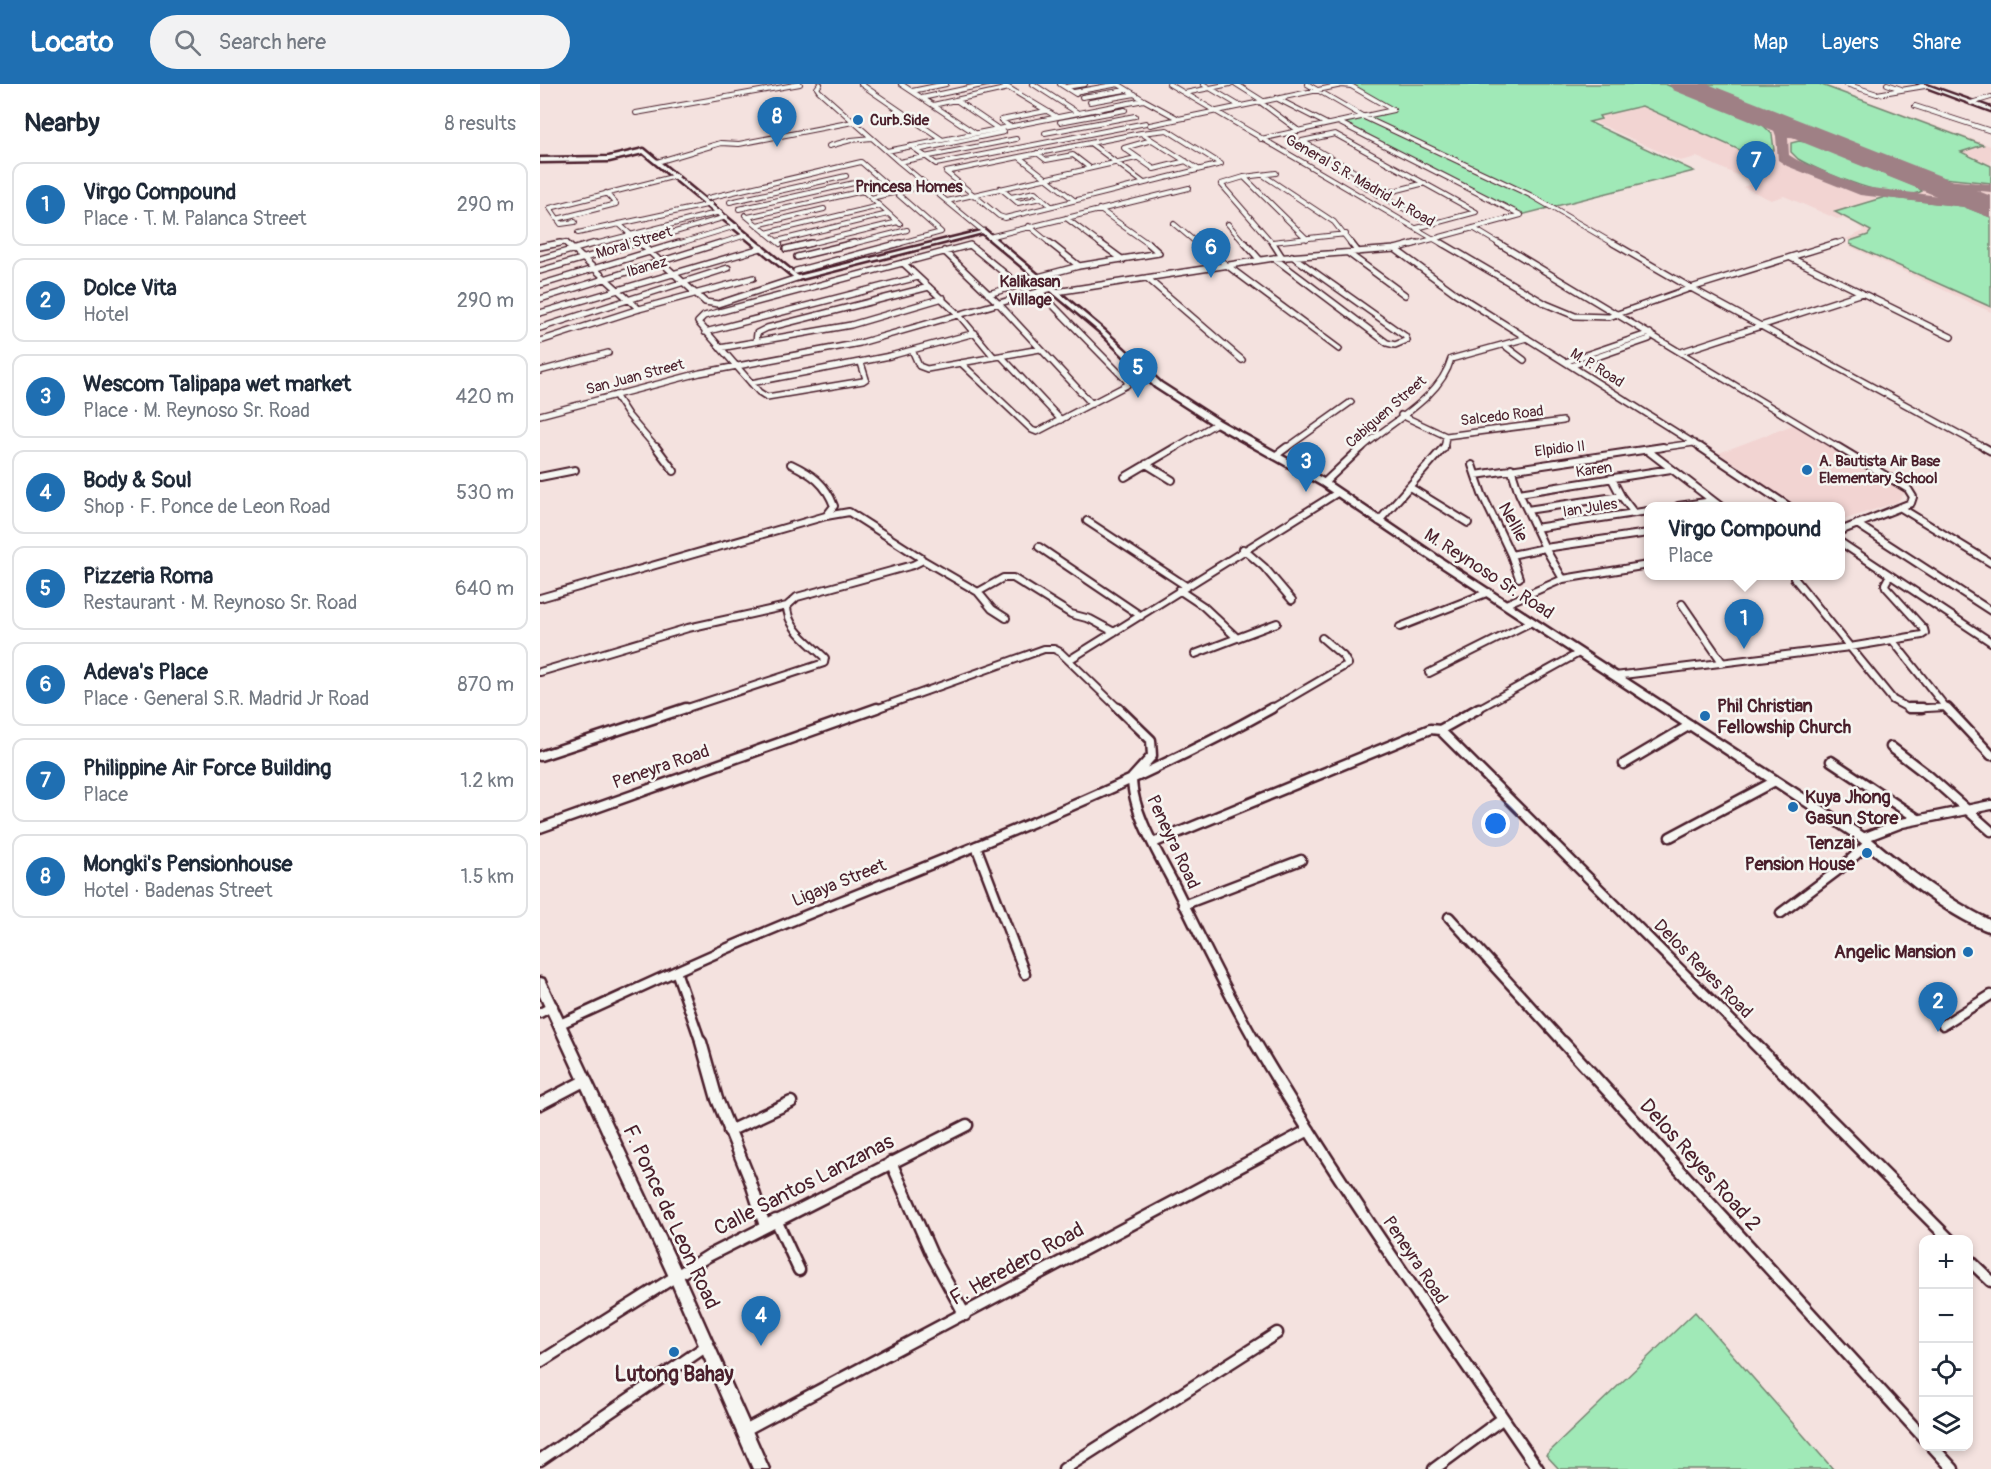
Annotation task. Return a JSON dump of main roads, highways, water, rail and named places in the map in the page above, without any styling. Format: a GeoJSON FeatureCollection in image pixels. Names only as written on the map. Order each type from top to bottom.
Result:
{"type":"FeatureCollection","features":[{"type":"Feature","properties":{"kind":"place","name":"Curb.Side"},"geometry":{"type":"Point","coordinates":[858,120]}},
{"type":"Feature","properties":{"kind":"place","name":"Mongki's Pensionhouse"},"geometry":{"type":"Point","coordinates":[777,147]}},
{"type":"Feature","properties":{"kind":"place","name":"Philippine Air Force Building"},"geometry":{"type":"Point","coordinates":[1756,191]}},
{"type":"Feature","properties":{"kind":"place","name":"Adeva's Place"},"geometry":{"type":"Point","coordinates":[1211,278]}},
{"type":"Feature","properties":{"kind":"place","name":"Pizzeria Roma"},"geometry":{"type":"Point","coordinates":[1138,398]}},
{"type":"Feature","properties":{"kind":"place","name":"A. Bautista Air Base Elementary School"},"geometry":{"type":"Point","coordinates":[1807,470]}},
{"type":"Feature","properties":{"kind":"place","name":"Wescom Talipapa wet market"},"geometry":{"type":"Point","coordinates":[1306,492]}},
{"type":"Feature","properties":{"kind":"place","name":"Virgo Compound"},"geometry":{"type":"Point","coordinates":[1744,649]}},
{"type":"Feature","properties":{"kind":"place","name":"Phil Christian Fellowship Church"},"geometry":{"type":"Point","coordinates":[1705,716]}},
{"type":"Feature","properties":{"kind":"place","name":"Kuya Jhong Gasun Store"},"geometry":{"type":"Point","coordinates":[1793,807]}},
{"type":"Feature","properties":{"kind":"place","name":"Tenzai Pension House"},"geometry":{"type":"Point","coordinates":[1867,853]}},
{"type":"Feature","properties":{"kind":"place","name":"Angelic Mansion"},"geometry":{"type":"Point","coordinates":[1968,952]}},
{"type":"Feature","properties":{"kind":"place","name":"Dolce Vita"},"geometry":{"type":"Point","coordinates":[1938,1032]}},
{"type":"Feature","properties":{"kind":"place","name":"Body & Soul"},"geometry":{"type":"Point","coordinates":[761,1346]}},
{"type":"Feature","properties":{"kind":"place","name":"Lutong Bahay"},"geometry":{"type":"Point","coordinates":[674,1352]}},
{"type":"Feature","properties":{"kind":"district","name":"Princesa Homes"},"geometry":{"type":"Point","coordinates":[909,187]}},
{"type":"Feature","properties":{"kind":"district","name":"Kalikasan Village"},"geometry":{"type":"Point","coordinates":[1030,291]}}]}
